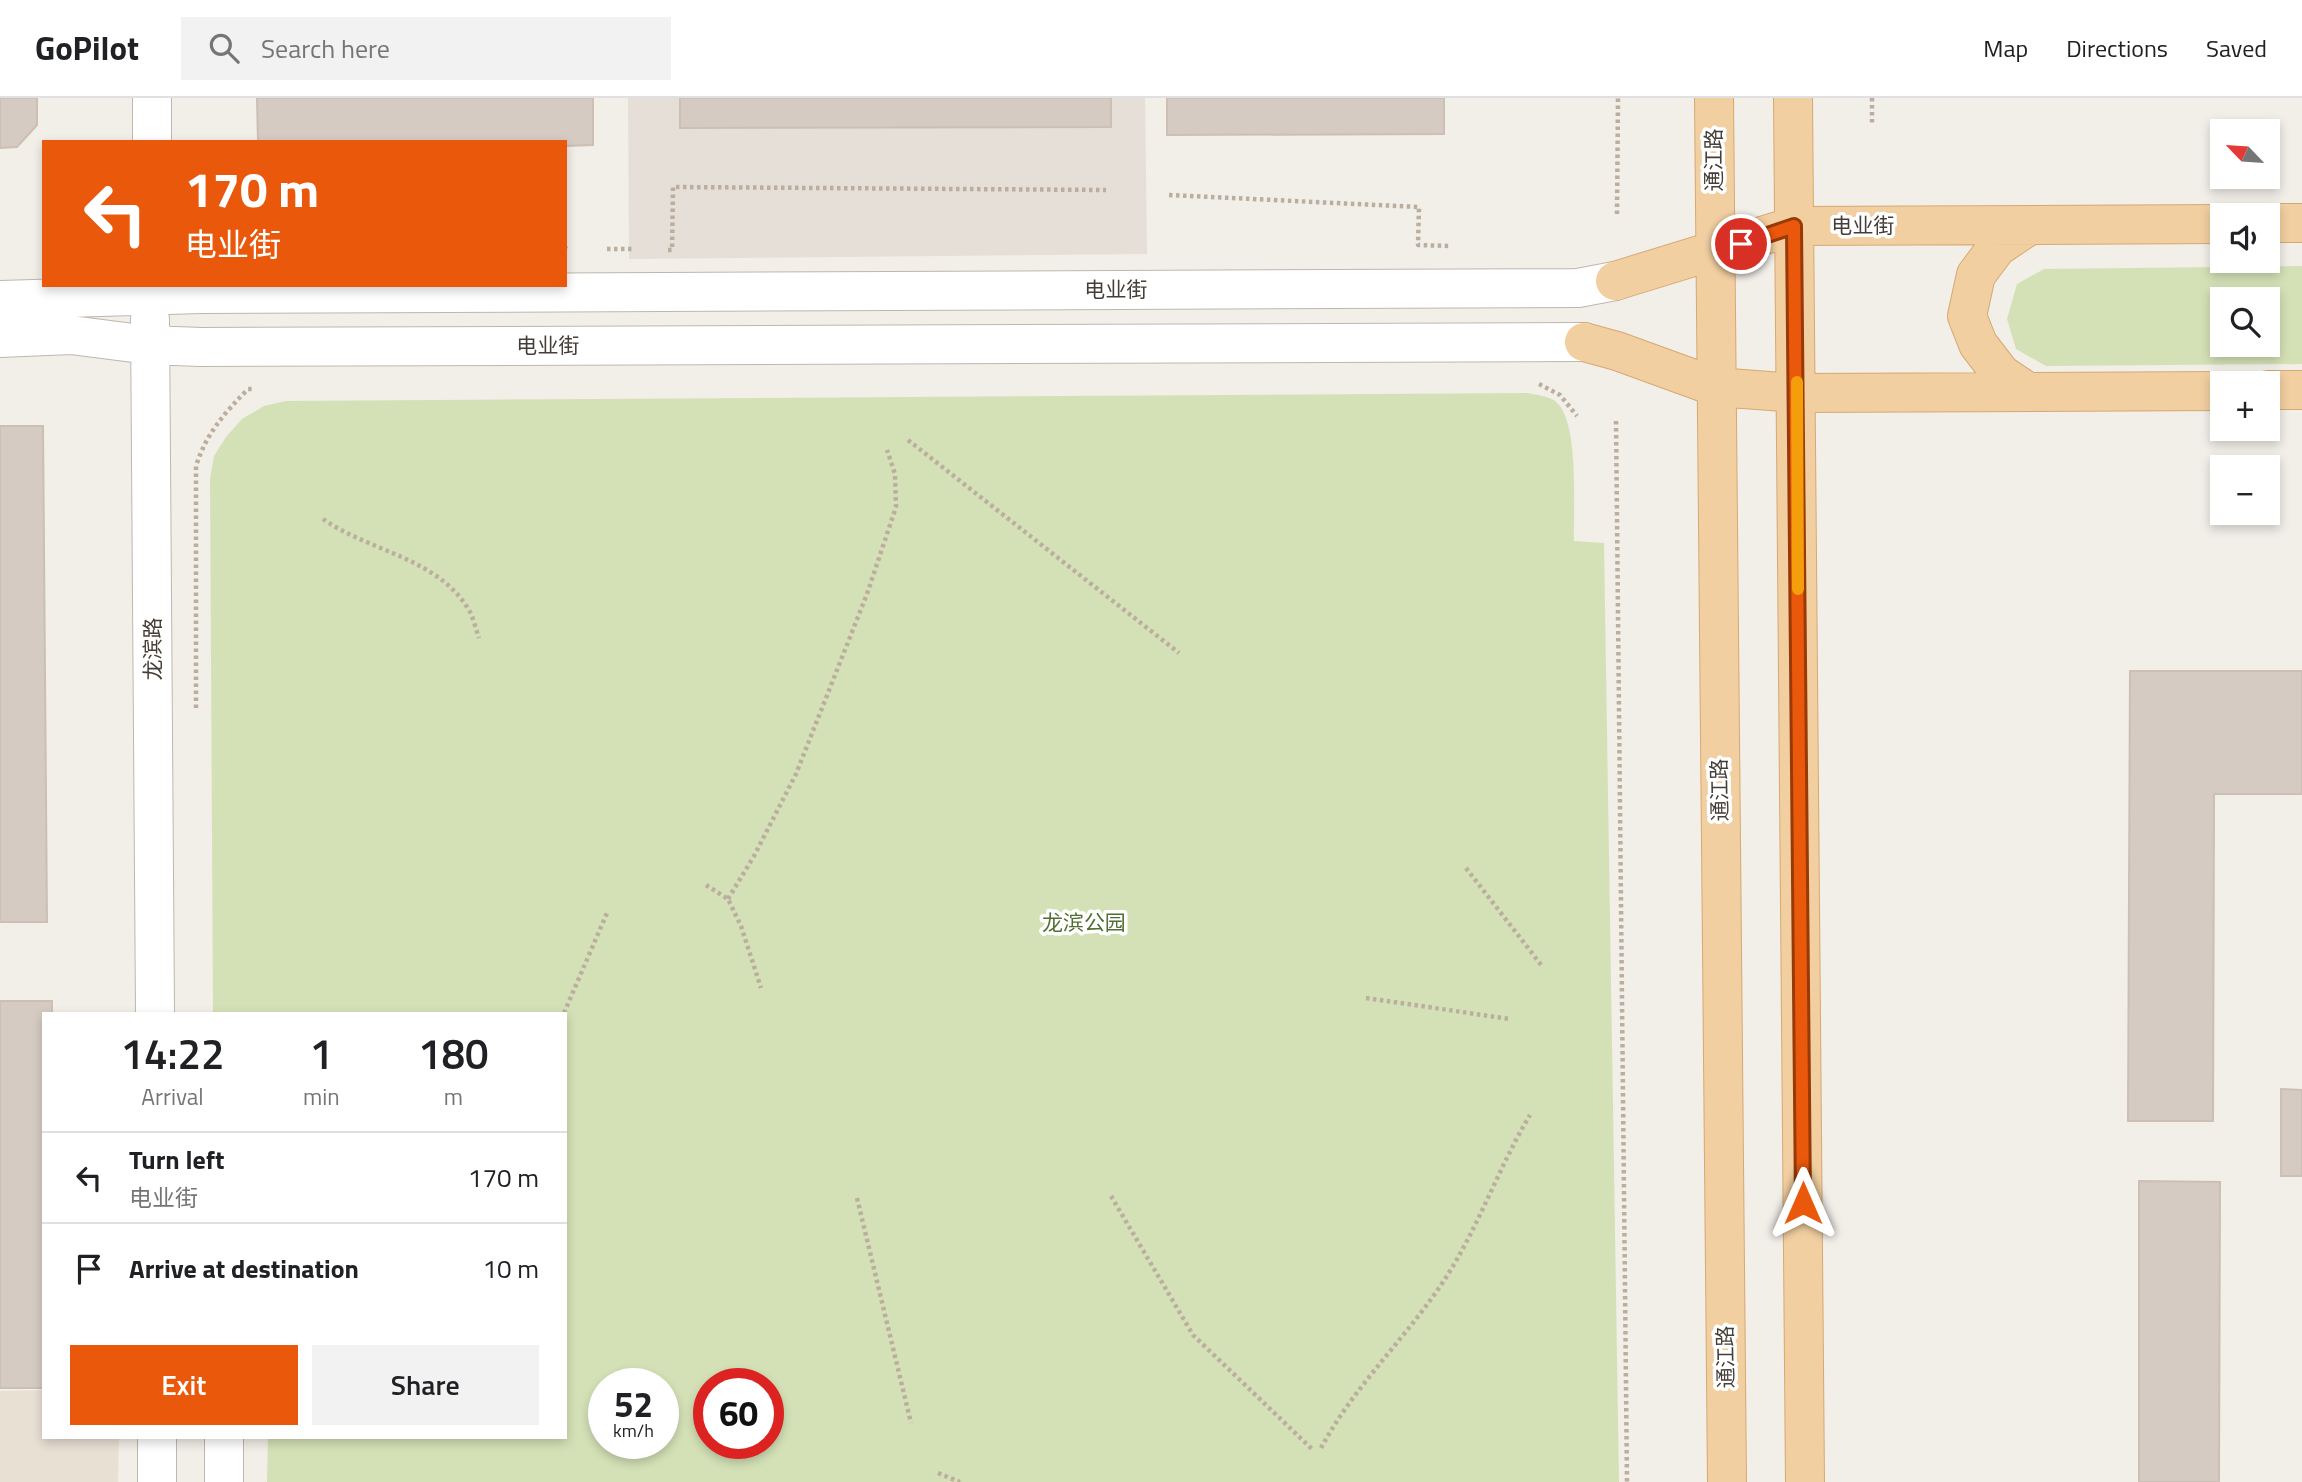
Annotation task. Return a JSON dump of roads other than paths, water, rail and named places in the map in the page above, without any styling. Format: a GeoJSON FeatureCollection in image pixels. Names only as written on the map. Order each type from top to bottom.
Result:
{"type":"FeatureCollection","features":[{"type":"Feature","properties":{"kind":"main road","name":"通江路"},"geometry":{"type":"LineString","coordinates":[[1714,98],[1727,1482]]}},
{"type":"Feature","properties":{"kind":"main road"},"geometry":{"type":"LineString","coordinates":[[1793,98],[1805,1482]]}},
{"type":"Feature","properties":{"kind":"main road"},"geometry":{"type":"LineString","coordinates":[[2280,223],[2302,223]]}},
{"type":"Feature","properties":{"kind":"main road","name":"电业街"},"geometry":{"type":"LineString","coordinates":[[1615,281],[1794,226],[2210,224]]}},
{"type":"Feature","properties":{"kind":"main road"},"geometry":{"type":"LineString","coordinates":[[2028,392],[2001,374],[1978,344],[1967,316],[1976,275],[1997,247],[2030,225]]}},
{"type":"Feature","properties":{"kind":"main road","name":"电业街"},"geometry":{"type":"LineString","coordinates":[[1584,342],[1618,351],[1716,387],[1797,393],[2210,390]]}},
{"type":"Feature","properties":{"kind":"main road"},"geometry":{"type":"LineString","coordinates":[[2280,390],[2302,390]]}},
{"type":"Feature","properties":{"kind":"street"},"geometry":{"type":"LineString","coordinates":[[152,98],[152,140]]}},
{"type":"Feature","properties":{"kind":"street","name":"电业街"},"geometry":{"type":"LineString","coordinates":[[0,300],[151,290],[1578,288],[1615,281]]}},
{"type":"Feature","properties":{"kind":"street","name":"龙滨路"},"geometry":{"type":"LineString","coordinates":[[151,290],[149,345],[152,406],[155,1012]]}},
{"type":"Feature","properties":{"kind":"street","name":"电业街"},"geometry":{"type":"LineString","coordinates":[[0,338],[71,335],[149,345],[1584,342]]}},
{"type":"Feature","properties":{"kind":"street"},"geometry":{"type":"LineString","coordinates":[[157,1439],[157,1482]]}},
{"type":"Feature","properties":{"kind":"street"},"geometry":{"type":"LineString","coordinates":[[224,1439],[224,1482]]}},
{"type":"Feature","properties":{"kind":"park label","name":"龙滨公园"},"geometry":{"type":"Point","coordinates":[1084,923]}}]}
